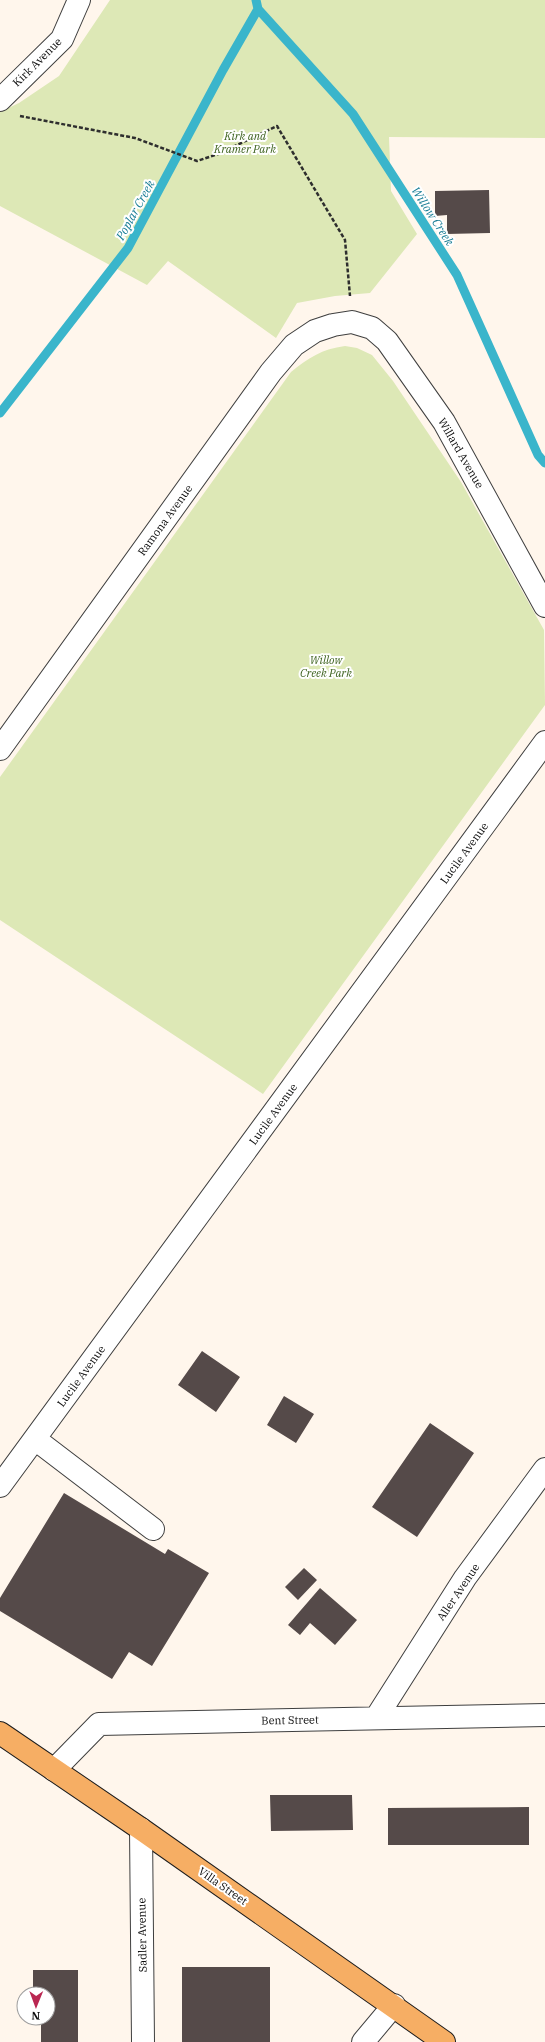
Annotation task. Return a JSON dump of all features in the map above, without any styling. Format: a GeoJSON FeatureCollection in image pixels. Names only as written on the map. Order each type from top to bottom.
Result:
{"type":"FeatureCollection","features":[{"type":"Feature","properties":{"kind":"main road","name":"Villa Street"},"geometry":{"type":"LineString","coordinates":[[0,1733],[394,2005],[444,2042]]}},
{"type":"Feature","properties":{"kind":"street","name":"Kirk Avenue"},"geometry":{"type":"LineString","coordinates":[[0,100],[62,39],[79,0]]}},
{"type":"Feature","properties":{"kind":"street","name":"Willard Avenue"},"geometry":{"type":"LineString","coordinates":[[352,322],[372,328],[387,341],[444,422],[545,606]]}},
{"type":"Feature","properties":{"kind":"street","name":"Ramona Avenue"},"geometry":{"type":"LineString","coordinates":[[0,749],[272,372],[294,346],[315,331],[333,325],[352,322]]}},
{"type":"Feature","properties":{"kind":"street","name":"Lucile Avenue"},"geometry":{"type":"LineString","coordinates":[[0,1486],[545,742]]}},
{"type":"Feature","properties":{"kind":"street"},"geometry":{"type":"LineString","coordinates":[[34,1439],[153,1529]]}},
{"type":"Feature","properties":{"kind":"street","name":"Aller Avenue"},"geometry":{"type":"LineString","coordinates":[[376,1718],[466,1578],[545,1469]]}},
{"type":"Feature","properties":{"kind":"street","name":"Bent Street"},"geometry":{"type":"LineString","coordinates":[[54,1770],[99,1724],[545,1715]]}},
{"type":"Feature","properties":{"kind":"street","name":"Sadler Avenue"},"geometry":{"type":"LineString","coordinates":[[141,1829],[143,2042]]}},
{"type":"Feature","properties":{"kind":"street"},"geometry":{"type":"LineString","coordinates":[[363,2042],[394,2005]]}},
{"type":"Feature","properties":{"kind":"path"},"geometry":{"type":"LineString","coordinates":[[16,116],[135,138],[196,161],[218,154],[277,126],[345,240],[352,322]]}},
{"type":"Feature","properties":{"kind":"green space","name":"Kirk and Kramer Park"},"geometry":{"type":"Polygon","coordinates":[[[110,0],[545,0],[545,138],[389,137],[391,191],[417,234],[370,293],[335,296],[297,303],[276,338],[168,261],[147,285],[0,206],[0,112],[19,103],[59,76],[110,0]]]}},
{"type":"Feature","properties":{"kind":"green space","name":"Willow Creek Park"},"geometry":{"type":"Polygon","coordinates":[[[345,346],[357,348],[372,355],[393,381],[461,482],[544,630],[545,705],[263,1094],[0,920],[0,777],[291,372],[303,362],[322,352],[345,346]]]}},
{"type":"Feature","properties":{"kind":"building"},"geometry":{"type":"Polygon","coordinates":[[[489,190],[490,233],[447,234],[447,215],[435,216],[435,191],[489,190]]]}},
{"type":"Feature","properties":{"kind":"building"},"geometry":{"type":"Polygon","coordinates":[[[202,1351],[240,1377],[216,1412],[178,1385],[202,1351]]]}},
{"type":"Feature","properties":{"kind":"building"},"geometry":{"type":"Polygon","coordinates":[[[284,1396],[314,1414],[296,1443],[267,1425],[284,1396]]]}},
{"type":"Feature","properties":{"kind":"building"},"geometry":{"type":"Polygon","coordinates":[[[430,1423],[474,1453],[417,1537],[372,1507],[430,1423]]]}},
{"type":"Feature","properties":{"kind":"building"},"geometry":{"type":"Polygon","coordinates":[[[64,1493],[165,1554],[168,1549],[209,1573],[152,1666],[129,1652],[112,1679],[0,1611],[0,1598],[64,1493]]]}},
{"type":"Feature","properties":{"kind":"building"},"geometry":{"type":"Polygon","coordinates":[[[304,1568],[317,1580],[298,1600],[285,1587],[304,1568]]]}},
{"type":"Feature","properties":{"kind":"building"},"geometry":{"type":"Polygon","coordinates":[[[320,1588],[357,1620],[335,1645],[310,1623],[300,1635],[288,1625],[320,1588]]]}},
{"type":"Feature","properties":{"kind":"building"},"geometry":{"type":"Polygon","coordinates":[[[270,1795],[352,1795],[353,1830],[271,1831],[270,1795]]]}},
{"type":"Feature","properties":{"kind":"building"},"geometry":{"type":"Polygon","coordinates":[[[529,1807],[529,1845],[388,1845],[388,1808],[529,1807]]]}},
{"type":"Feature","properties":{"kind":"building"},"geometry":{"type":"Polygon","coordinates":[[[182,1967],[270,1967],[270,2042],[182,2042],[182,1967]]]}},
{"type":"Feature","properties":{"kind":"building"},"geometry":{"type":"Polygon","coordinates":[[[33,1970],[78,1970],[78,2042],[41,2042],[41,2026],[56,2026],[56,1986],[33,1986],[33,1970]]]}},
{"type":"Feature","properties":{"kind":"waterway","name":"Poplar Creek"},"geometry":{"type":"LineString","coordinates":[[0,413],[128,248],[223,70],[258,9],[256,0]]}},
{"type":"Feature","properties":{"kind":"waterway","name":"Willow Creek"},"geometry":{"type":"LineString","coordinates":[[258,9],[353,114],[457,275],[538,455],[545,463]]}}]}
